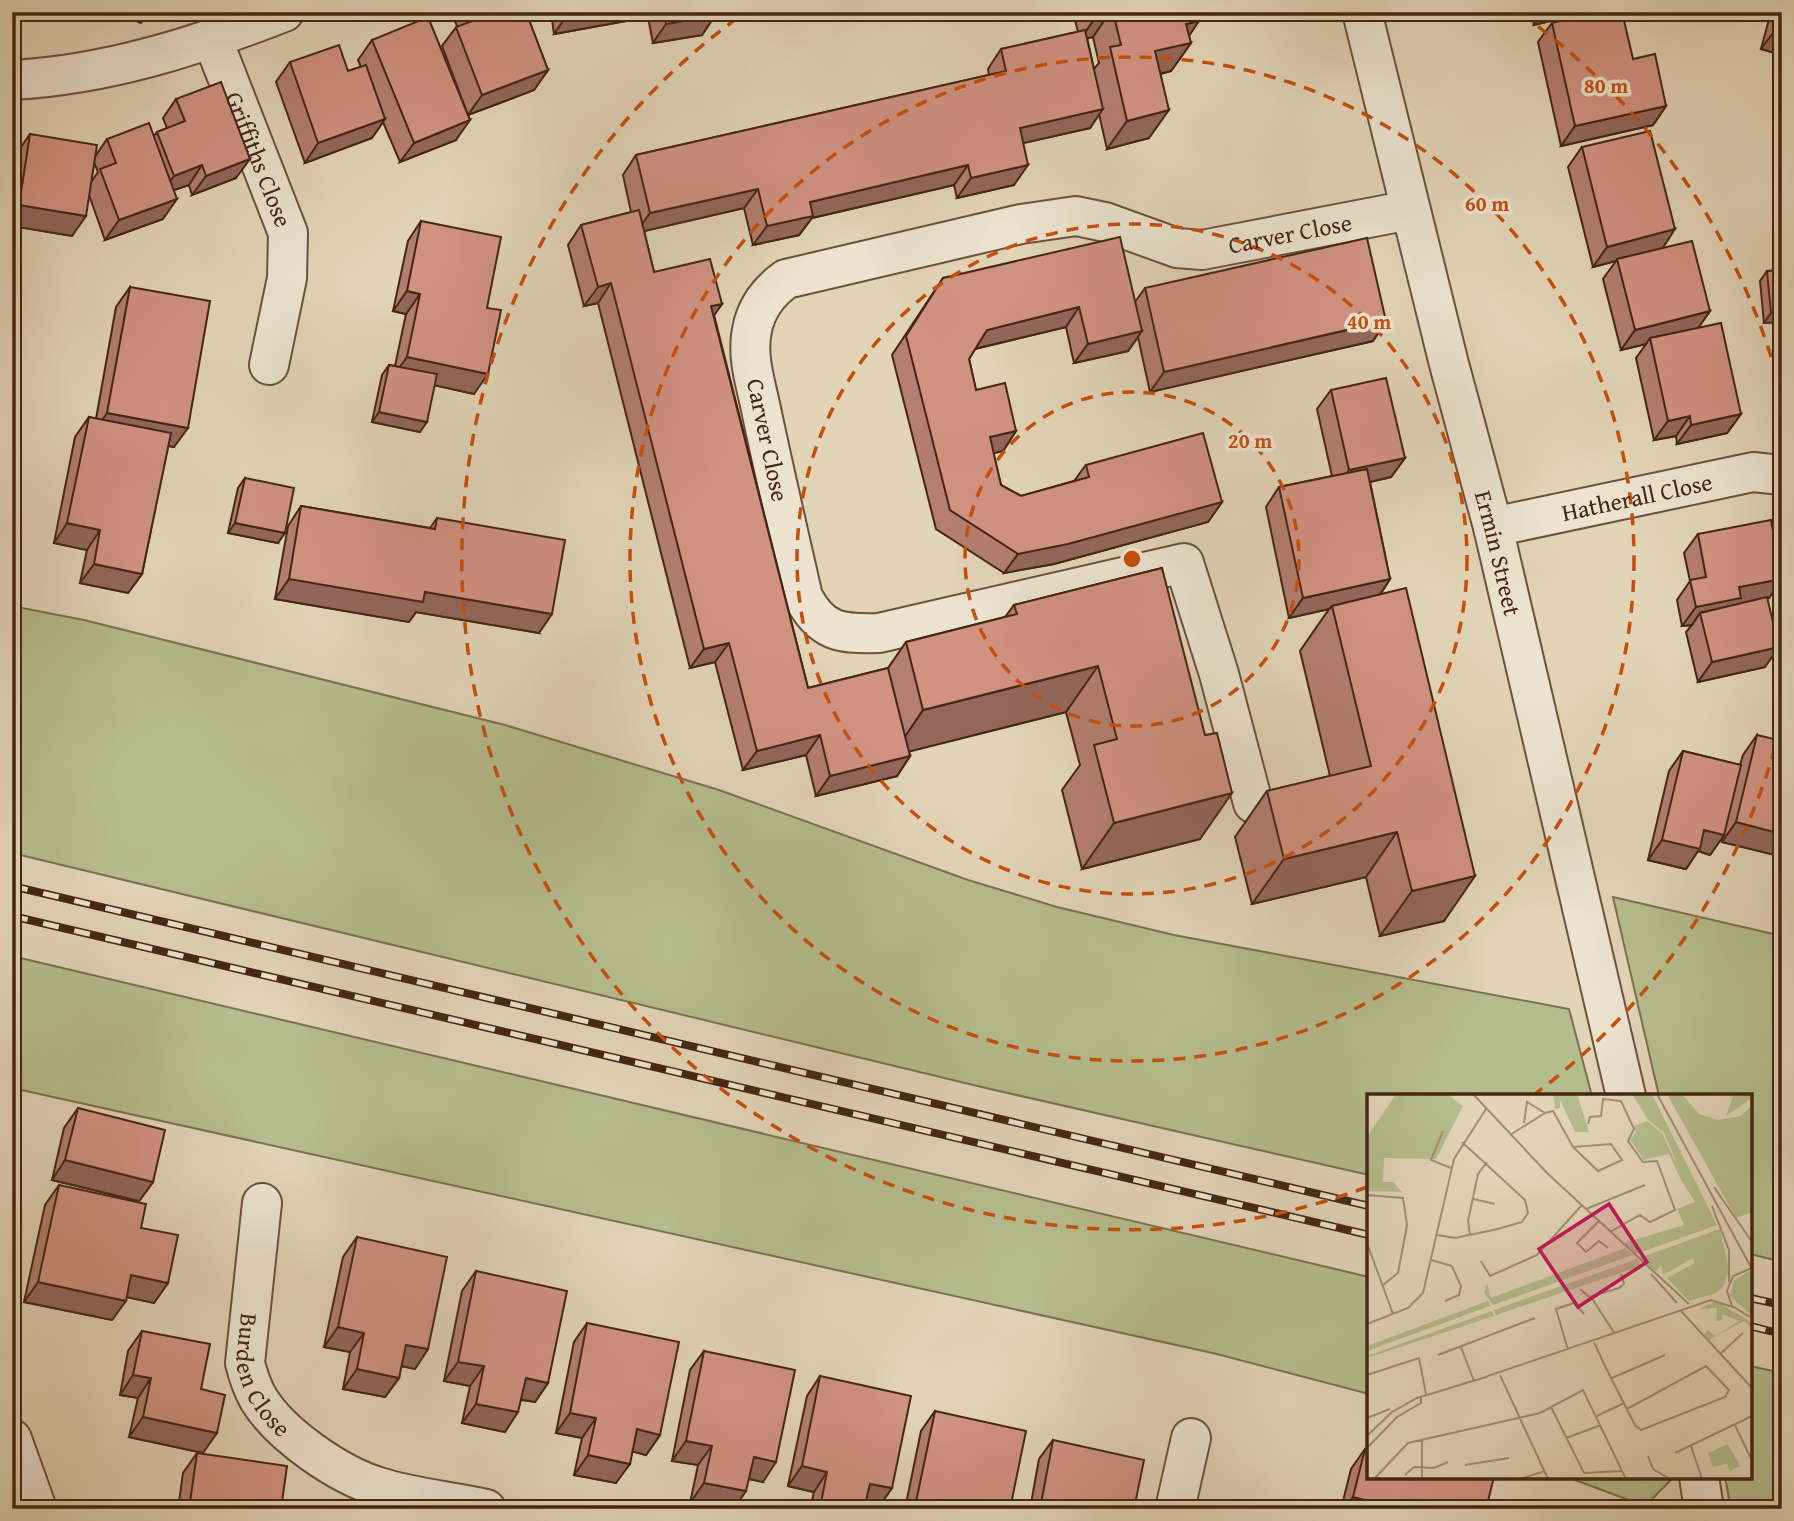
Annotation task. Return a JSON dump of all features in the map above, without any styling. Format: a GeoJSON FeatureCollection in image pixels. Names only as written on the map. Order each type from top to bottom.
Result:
{"type":"FeatureCollection","features":[{"type":"Feature","properties":{"kind":"street"},"geometry":{"type":"LineString","coordinates":[[12,80],[56,78],[116,67],[212,38],[284,12]]}},
{"type":"Feature","properties":{"kind":"street","name":"Ermin Street"},"geometry":{"type":"LineString","coordinates":[[1362,12],[1410,210],[1493,527],[1626,1094]]}},
{"type":"Feature","properties":{"kind":"street","name":"Griffiths Close"},"geometry":{"type":"LineString","coordinates":[[212,38],[288,233],[287,278],[269,365]]}},
{"type":"Feature","properties":{"kind":"street","name":"Carver Close"},"geometry":{"type":"LineString","coordinates":[[1253,803],[1219,674],[1184,563],[879,634],[848,634],[831,629],[813,615],[803,597],[771,457],[749,353],[752,329],[762,302],[771,290],[786,279],[1021,223],[1076,216],[1105,222],[1177,248],[1202,250],[1410,210]]}},
{"type":"Feature","properties":{"kind":"street","name":"Hatherall Close"},"geometry":{"type":"LineString","coordinates":[[1493,527],[1754,472],[1782,475]]}},
{"type":"Feature","properties":{"kind":"street","name":"Burden Close"},"geometry":{"type":"LineString","coordinates":[[262,1203],[245,1363],[251,1384],[272,1418],[331,1465],[379,1498],[486,1509]]}},
{"type":"Feature","properties":{"kind":"street"},"geometry":{"type":"LineString","coordinates":[[1175,1509],[1191,1438]]}},
{"type":"Feature","properties":{"kind":"street"},"geometry":{"type":"LineString","coordinates":[[12,1439],[37,1509]]}},
{"type":"Feature","properties":{"kind":"street"},"geometry":{"type":"LineString","coordinates":[[1699,1479],[1704,1509]]}},
{"type":"Feature","properties":{"kind":"green space"},"geometry":{"type":"Polygon","coordinates":[[[12,606],[84,620],[505,725],[719,790],[968,880],[1057,907],[1174,935],[1569,1009],[1591,1094],[1367,1094],[1367,1175],[990,1089],[12,853],[12,606]]]}},
{"type":"Feature","properties":{"kind":"green space"},"geometry":{"type":"Polygon","coordinates":[[[1613,897],[1782,936],[1782,1262],[1752,1254],[1752,1094],[1659,1094],[1613,897]]]}},
{"type":"Feature","properties":{"kind":"green space"},"geometry":{"type":"Polygon","coordinates":[[[12,956],[1367,1277],[1367,1393],[1217,1354],[12,1088],[12,956]]]}},
{"type":"Feature","properties":{"kind":"green space"},"geometry":{"type":"Polygon","coordinates":[[[1752,1366],[1782,1373],[1782,1509],[1731,1509],[1725,1479],[1752,1479],[1752,1366]]]}},
{"type":"Feature","properties":{"kind":"green space"},"geometry":{"type":"Polygon","coordinates":[[[1572,1479],[1672,1479],[1645,1506],[1572,1479]]]}},
{"type":"Feature","properties":{"kind":"building"},"geometry":{"type":"Polygon","coordinates":[[[473,12],[526,12],[548,70],[482,95],[456,27],[475,20],[473,12]]]}},
{"type":"Feature","properties":{"kind":"building"},"geometry":{"type":"Polygon","coordinates":[[[665,12],[715,12],[715,16],[666,24],[665,12]]]}},
{"type":"Feature","properties":{"kind":"building"},"geometry":{"type":"Polygon","coordinates":[[[1113,12],[1197,12],[1199,21],[1186,24],[1191,43],[1155,51],[1169,110],[1127,121],[1110,47],[1121,45],[1113,12]]]}},
{"type":"Feature","properties":{"kind":"building"},"geometry":{"type":"Polygon","coordinates":[[[1600,12],[1622,12],[1633,59],[1655,54],[1666,106],[1575,126],[1552,23],[1600,12]]]}},
{"type":"Feature","properties":{"kind":"building"},"geometry":{"type":"Polygon","coordinates":[[[1782,12],[1782,31],[1775,30],[1782,12]]]}},
{"type":"Feature","properties":{"kind":"building"},"geometry":{"type":"Polygon","coordinates":[[[428,17],[470,120],[414,143],[372,40],[428,17]]]}},
{"type":"Feature","properties":{"kind":"building"},"geometry":{"type":"Polygon","coordinates":[[[1085,30],[1103,109],[1020,128],[1028,165],[971,178],[968,165],[810,202],[813,216],[767,226],[758,189],[650,213],[636,155],[1006,71],[1001,49],[1085,30]]]}},
{"type":"Feature","properties":{"kind":"building"},"geometry":{"type":"Polygon","coordinates":[[[339,45],[348,71],[366,65],[385,119],[318,143],[290,62],[339,45]]]}},
{"type":"Feature","properties":{"kind":"building"},"geometry":{"type":"Polygon","coordinates":[[[221,82],[250,159],[206,176],[202,165],[174,176],[157,132],[185,121],[176,99],[221,82]]]}},
{"type":"Feature","properties":{"kind":"building"},"geometry":{"type":"Polygon","coordinates":[[[149,123],[177,199],[119,220],[100,169],[116,163],[107,139],[149,123]]]}},
{"type":"Feature","properties":{"kind":"building"},"geometry":{"type":"Polygon","coordinates":[[[1650,131],[1675,229],[1607,247],[1582,147],[1650,131]]]}},
{"type":"Feature","properties":{"kind":"building"},"geometry":{"type":"Polygon","coordinates":[[[30,134],[97,145],[86,216],[19,205],[30,134]]]}},
{"type":"Feature","properties":{"kind":"building"},"geometry":{"type":"Polygon","coordinates":[[[12,155],[21,157],[12,199],[12,155]]]}},
{"type":"Feature","properties":{"kind":"building"},"geometry":{"type":"Polygon","coordinates":[[[639,210],[654,272],[710,259],[722,304],[711,306],[808,688],[888,668],[910,756],[830,776],[820,735],[757,751],[729,643],[704,649],[611,283],[598,287],[581,225],[639,210]]]}},
{"type":"Feature","properties":{"kind":"building"},"geometry":{"type":"Polygon","coordinates":[[[421,221],[501,237],[487,308],[501,310],[488,374],[407,357],[420,294],[407,291],[421,221]]]}},
{"type":"Feature","properties":{"kind":"building"},"geometry":{"type":"Polygon","coordinates":[[[1120,237],[1142,331],[1088,344],[1079,307],[987,330],[969,359],[976,390],[1005,383],[1016,431],[990,437],[1001,485],[1021,496],[1089,477],[1086,465],[1203,433],[1222,502],[1068,544],[1018,554],[950,510],[906,336],[943,278],[1120,237]]]}},
{"type":"Feature","properties":{"kind":"building"},"geometry":{"type":"Polygon","coordinates":[[[1367,238],[1386,321],[1164,372],[1145,288],[1367,238]]]}},
{"type":"Feature","properties":{"kind":"building"},"geometry":{"type":"Polygon","coordinates":[[[1692,241],[1710,311],[1635,330],[1617,259],[1692,241]]]}},
{"type":"Feature","properties":{"kind":"building"},"geometry":{"type":"Polygon","coordinates":[[[1782,270],[1782,312],[1771,313],[1767,271],[1782,270]]]}},
{"type":"Feature","properties":{"kind":"building"},"geometry":{"type":"Polygon","coordinates":[[[130,287],[210,301],[188,428],[107,413],[130,287]]]}},
{"type":"Feature","properties":{"kind":"building"},"geometry":{"type":"Polygon","coordinates":[[[1721,323],[1741,414],[1691,425],[1690,416],[1668,421],[1650,338],[1721,323]]]}},
{"type":"Feature","properties":{"kind":"building"},"geometry":{"type":"Polygon","coordinates":[[[389,365],[437,374],[427,422],[379,412],[389,365]]]}},
{"type":"Feature","properties":{"kind":"building"},"geometry":{"type":"Polygon","coordinates":[[[1386,378],[1405,458],[1349,470],[1331,390],[1386,378]]]}},
{"type":"Feature","properties":{"kind":"building"},"geometry":{"type":"Polygon","coordinates":[[[89,417],[171,433],[142,574],[94,564],[100,530],[67,523],[89,417]]]}},
{"type":"Feature","properties":{"kind":"building"},"geometry":{"type":"Polygon","coordinates":[[[1367,469],[1390,579],[1303,598],[1279,487],[1367,469]]]}},
{"type":"Feature","properties":{"kind":"building"},"geometry":{"type":"Polygon","coordinates":[[[245,478],[294,488],[285,533],[235,523],[245,478]]]}},
{"type":"Feature","properties":{"kind":"building"},"geometry":{"type":"Polygon","coordinates":[[[301,506],[435,529],[437,518],[565,540],[552,614],[425,592],[423,602],[289,579],[301,506]]]}},
{"type":"Feature","properties":{"kind":"building"},"geometry":{"type":"Polygon","coordinates":[[[1771,520],[1782,579],[1739,587],[1741,598],[1696,607],[1690,580],[1706,577],[1698,534],[1771,520]]]}},
{"type":"Feature","properties":{"kind":"building"},"geometry":{"type":"Polygon","coordinates":[[[1162,568],[1205,735],[1217,733],[1232,793],[1114,823],[1094,745],[1117,739],[1098,666],[923,710],[906,642],[1017,614],[1014,605],[1162,568]]]}},
{"type":"Feature","properties":{"kind":"building"},"geometry":{"type":"Polygon","coordinates":[[[1406,588],[1475,876],[1412,891],[1397,832],[1284,859],[1267,791],[1371,766],[1332,606],[1406,588]]]}},
{"type":"Feature","properties":{"kind":"building"},"geometry":{"type":"Polygon","coordinates":[[[1767,597],[1779,647],[1712,662],[1700,613],[1767,597]]]}},
{"type":"Feature","properties":{"kind":"building"},"geometry":{"type":"Polygon","coordinates":[[[1757,735],[1782,741],[1782,834],[1736,822],[1757,735]]]}},
{"type":"Feature","properties":{"kind":"building"},"geometry":{"type":"Polygon","coordinates":[[[1683,751],[1741,765],[1724,835],[1704,830],[1700,849],[1662,840],[1683,751]]]}},
{"type":"Feature","properties":{"kind":"building"},"geometry":{"type":"Polygon","coordinates":[[[78,1108],[165,1130],[153,1182],[65,1160],[78,1108]]]}},
{"type":"Feature","properties":{"kind":"building"},"geometry":{"type":"Polygon","coordinates":[[[59,1185],[146,1204],[141,1228],[178,1235],[168,1283],[131,1275],[126,1301],[38,1282],[59,1185]]]}},
{"type":"Feature","properties":{"kind":"building"},"geometry":{"type":"Polygon","coordinates":[[[357,1237],[447,1257],[428,1349],[406,1345],[399,1378],[357,1369],[364,1333],[338,1327],[357,1237]]]}},
{"type":"Feature","properties":{"kind":"building"},"geometry":{"type":"Polygon","coordinates":[[[476,1271],[567,1291],[548,1383],[526,1378],[518,1412],[476,1404],[484,1366],[458,1362],[476,1271]]]}},
{"type":"Feature","properties":{"kind":"building"},"geometry":{"type":"Polygon","coordinates":[[[587,1323],[679,1342],[660,1435],[637,1429],[630,1464],[588,1455],[596,1418],[570,1413],[587,1323]]]}},
{"type":"Feature","properties":{"kind":"building"},"geometry":{"type":"Polygon","coordinates":[[[142,1331],[210,1344],[201,1389],[225,1395],[217,1433],[143,1417],[151,1378],[133,1375],[142,1331]]]}},
{"type":"Feature","properties":{"kind":"building"},"geometry":{"type":"Polygon","coordinates":[[[704,1351],[795,1370],[776,1462],[754,1457],[746,1491],[704,1483],[712,1446],[686,1441],[704,1351]]]}},
{"type":"Feature","properties":{"kind":"building"},"geometry":{"type":"Polygon","coordinates":[[[820,1376],[911,1396],[892,1488],[870,1484],[864,1509],[820,1508],[827,1472],[802,1466],[820,1376]]]}},
{"type":"Feature","properties":{"kind":"building"},"geometry":{"type":"Polygon","coordinates":[[[935,1411],[1026,1431],[1010,1509],[942,1509],[942,1506],[916,1502],[935,1411]]]}},
{"type":"Feature","properties":{"kind":"building"},"geometry":{"type":"Polygon","coordinates":[[[1053,1440],[1144,1460],[1134,1509],[1040,1509],[1053,1440]]]}},
{"type":"Feature","properties":{"kind":"building"},"geometry":{"type":"Polygon","coordinates":[[[1365,1449],[1367,1479],[1494,1479],[1486,1509],[1396,1509],[1353,1497],[1365,1449]]]}},
{"type":"Feature","properties":{"kind":"building"},"geometry":{"type":"Polygon","coordinates":[[[197,1453],[287,1466],[281,1509],[189,1509],[197,1453]]]}},
{"type":"Feature","properties":{"kind":"railway"},"geometry":{"type":"LineString","coordinates":[[12,886],[1367,1206]]}},
{"type":"Feature","properties":{"kind":"railway"},"geometry":{"type":"LineString","coordinates":[[12,916],[1367,1235]]}},
{"type":"Feature","properties":{"kind":"railway"},"geometry":{"type":"LineString","coordinates":[[1752,1298],[1782,1305]]}},
{"type":"Feature","properties":{"kind":"railway"},"geometry":{"type":"LineString","coordinates":[[1752,1326],[1782,1334]]}}]}
